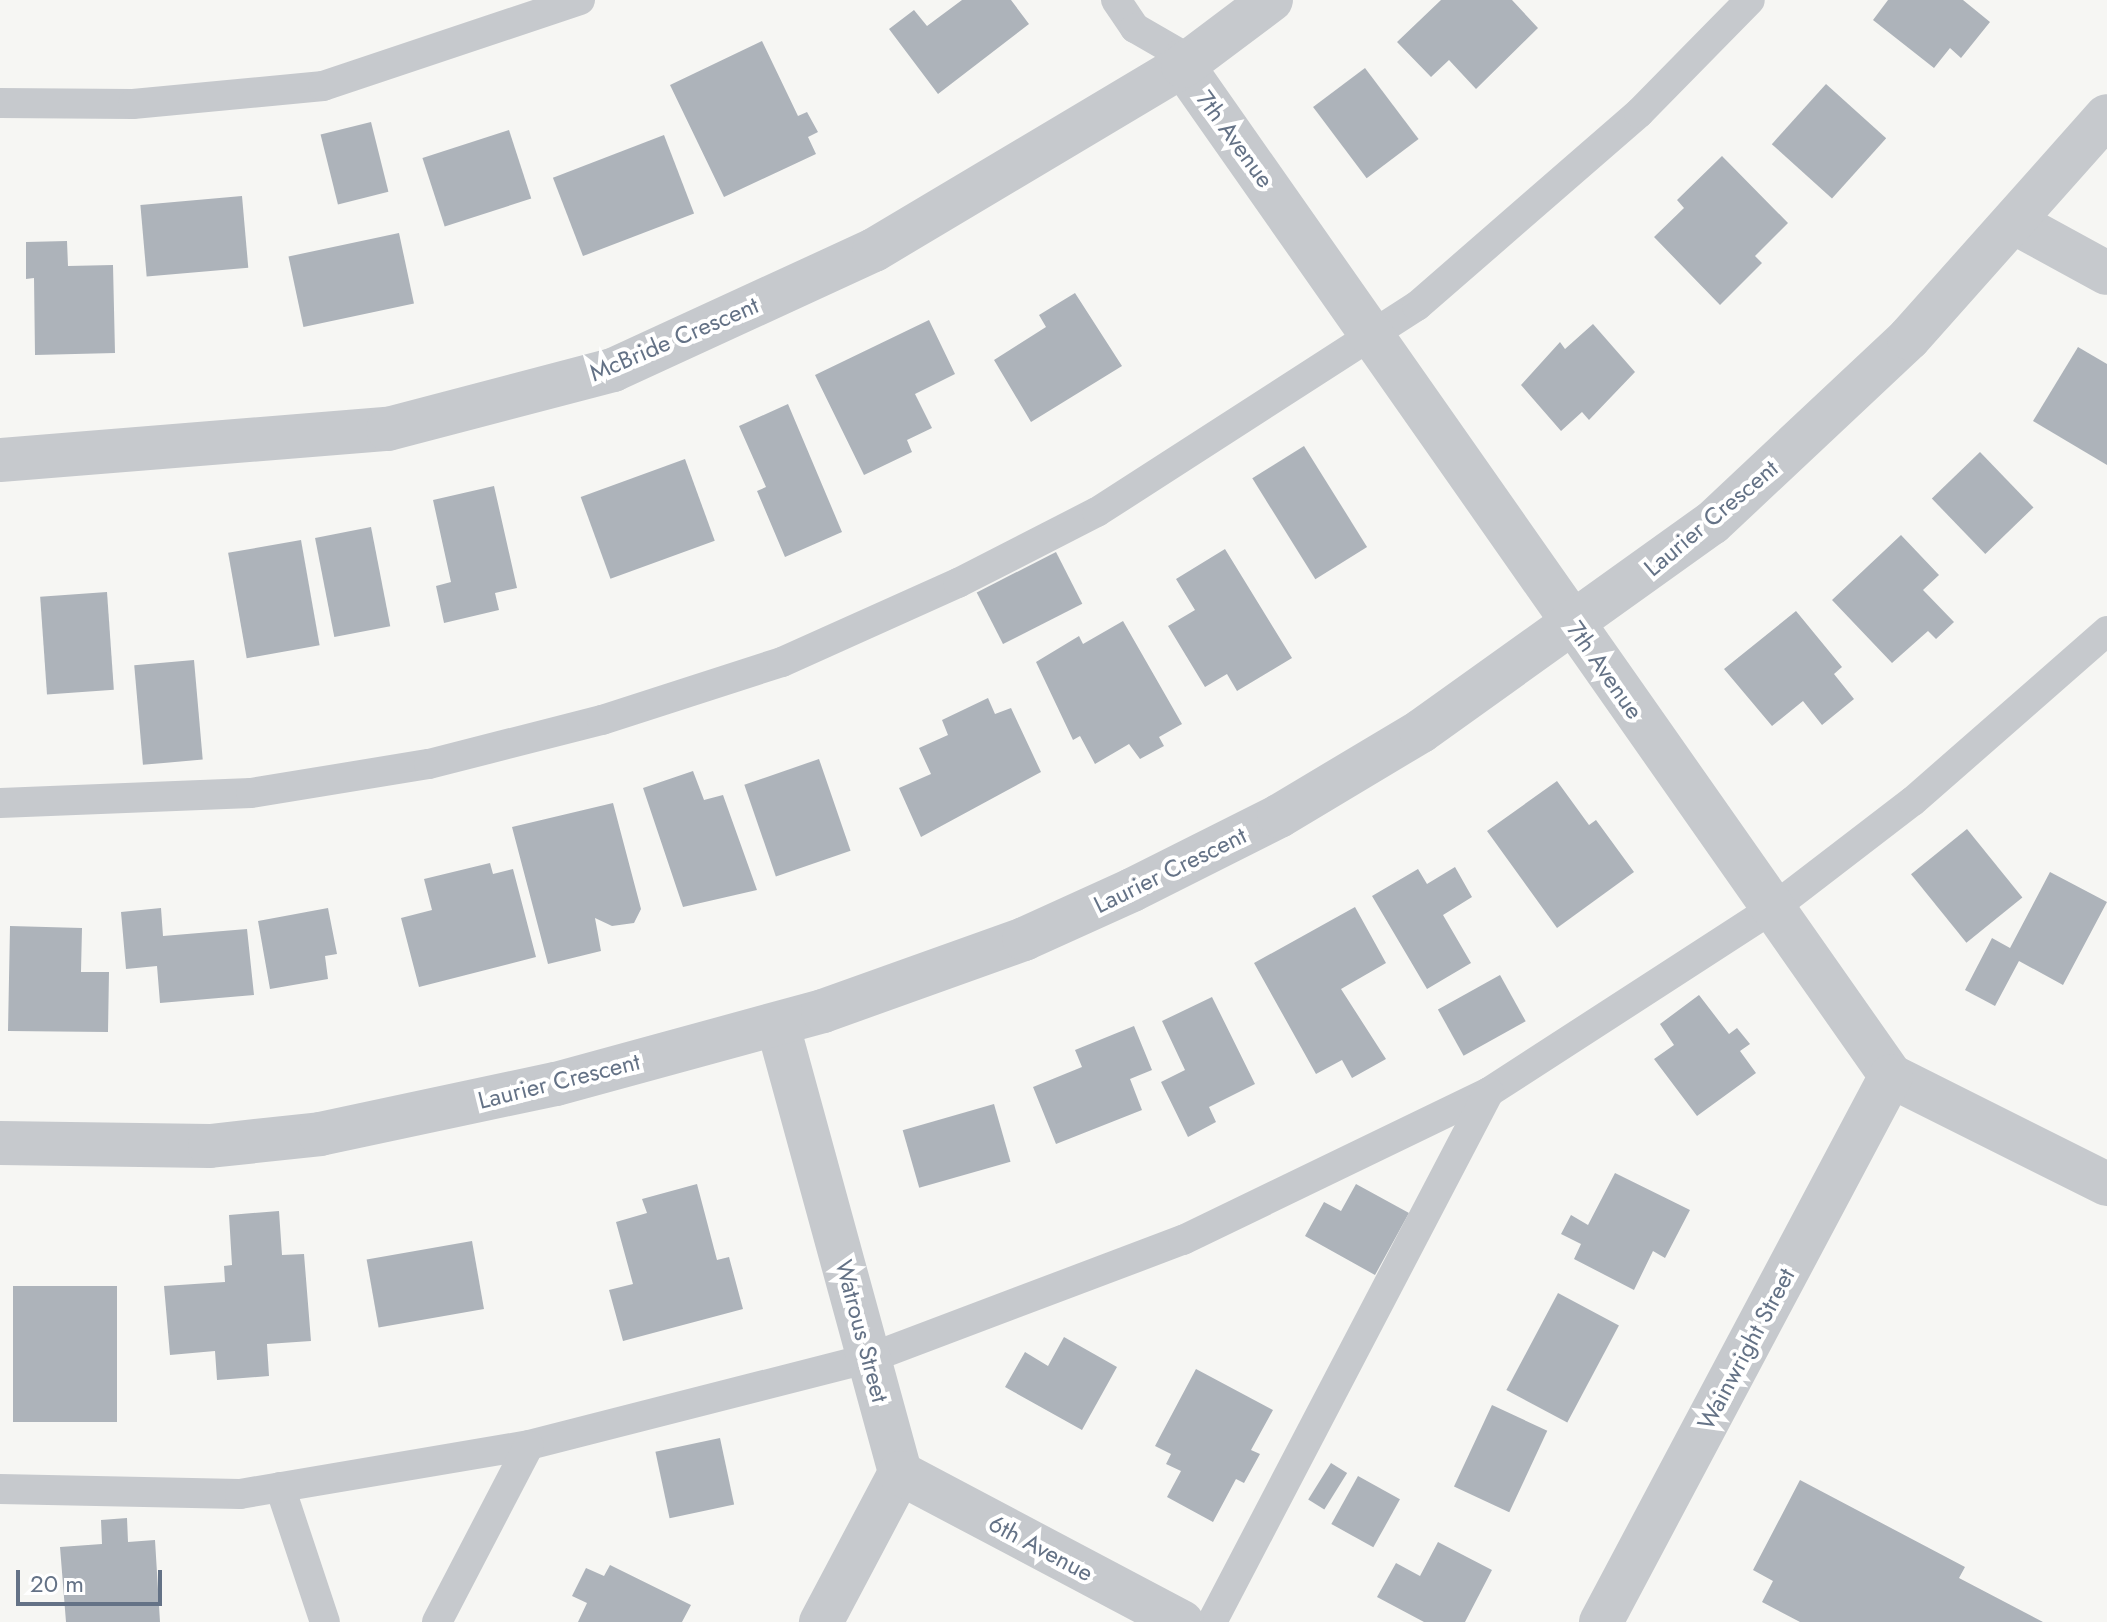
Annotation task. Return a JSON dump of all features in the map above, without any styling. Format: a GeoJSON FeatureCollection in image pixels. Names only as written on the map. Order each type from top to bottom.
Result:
{"type":"FeatureCollection","features":[{"type":"Feature","properties":{"kind":"street","name":"McBride Crescent"},"geometry":{"type":"LineString","coordinates":[[0,460],[388,429],[613,370],[874,250],[1183,66],[1271,0]]}},
{"type":"Feature","properties":{"kind":"street","name":"7th Avenue"},"geometry":{"type":"LineString","coordinates":[[1183,66],[1376,335],[1575,627],[1891,1076],[2107,1184]]}},
{"type":"Feature","properties":{"kind":"street","name":"Laurier Crescent"},"geometry":{"type":"LineString","coordinates":[[0,1143],[210,1146],[320,1134],[556,1084],[778,1026],[1024,939],[1186,863],[1421,731],[1575,627],[1712,523],[1909,338],[2017,224],[2107,116]]}},
{"type":"Feature","properties":{"kind":"street"},"geometry":{"type":"LineString","coordinates":[[2017,224],[2107,273]]}},
{"type":"Feature","properties":{"kind":"street","name":"Watrous Street"},"geometry":{"type":"LineString","coordinates":[[778,1026],[900,1473]]}},
{"type":"Feature","properties":{"kind":"street","name":"Wainwright Street"},"geometry":{"type":"LineString","coordinates":[[1601,1622],[1891,1076]]}},
{"type":"Feature","properties":{"kind":"street"},"geometry":{"type":"LineString","coordinates":[[821,1622],[900,1473]]}},
{"type":"Feature","properties":{"kind":"street","name":"6th Avenue"},"geometry":{"type":"LineString","coordinates":[[900,1473],[1182,1622]]}},
{"type":"Feature","properties":{"kind":"lane"},"geometry":{"type":"LineString","coordinates":[[0,103],[133,104],[323,86],[580,0]]}},
{"type":"Feature","properties":{"kind":"lane"},"geometry":{"type":"LineString","coordinates":[[1116,0],[1135,28],[1180,54],[1183,66]]}},
{"type":"Feature","properties":{"kind":"lane"},"geometry":{"type":"LineString","coordinates":[[0,803],[251,793],[429,764],[602,720],[782,662],[1097,512],[1376,335],[1639,113],[1750,0]]}},
{"type":"Feature","properties":{"kind":"lane"},"geometry":{"type":"LineString","coordinates":[[0,1489],[240,1494],[529,1445],[870,1358],[1183,1240],[1489,1092],[1772,909],[1913,801],[2107,631]]}},
{"type":"Feature","properties":{"kind":"lane"},"geometry":{"type":"LineString","coordinates":[[1212,1622],[1489,1092]]}},
{"type":"Feature","properties":{"kind":"lane"},"geometry":{"type":"LineString","coordinates":[[437,1622],[529,1445]]}},
{"type":"Feature","properties":{"kind":"lane"},"geometry":{"type":"LineString","coordinates":[[280,1487],[325,1622]]}},
{"type":"Feature","properties":{"kind":"building"},"geometry":{"type":"Polygon","coordinates":[[[962,0],[1011,0],[1029,24],[938,94],[889,29],[914,10],[927,26],[962,0]]]}},
{"type":"Feature","properties":{"kind":"building"},"geometry":{"type":"Polygon","coordinates":[[[1441,0],[1512,0],[1538,28],[1476,89],[1449,60],[1431,77],[1397,42],[1441,0]]]}},
{"type":"Feature","properties":{"kind":"building"},"geometry":{"type":"Polygon","coordinates":[[[1888,0],[1963,0],[1990,22],[1961,58],[1950,48],[1934,68],[1873,20],[1888,0]]]}},
{"type":"Feature","properties":{"kind":"building"},"geometry":{"type":"Polygon","coordinates":[[[762,41],[798,116],[807,112],[818,132],[808,137],[816,154],[724,197],[670,85],[762,41]]]}},
{"type":"Feature","properties":{"kind":"building"},"geometry":{"type":"Polygon","coordinates":[[[1365,68],[1419,139],[1367,178],[1313,107],[1365,68]]]}},
{"type":"Feature","properties":{"kind":"building"},"geometry":{"type":"Polygon","coordinates":[[[1826,84],[1886,138],[1832,198],[1772,144],[1826,84]]]}},
{"type":"Feature","properties":{"kind":"building"},"geometry":{"type":"Polygon","coordinates":[[[371,122],[388,192],[338,204],[321,135],[371,122]]]}},
{"type":"Feature","properties":{"kind":"building"},"geometry":{"type":"Polygon","coordinates":[[[509,130],[531,198],[445,227],[422,158],[509,130]]]}},
{"type":"Feature","properties":{"kind":"building"},"geometry":{"type":"Polygon","coordinates":[[[664,135],[694,213],[583,256],[553,178],[664,135]]]}},
{"type":"Feature","properties":{"kind":"building"},"geometry":{"type":"Polygon","coordinates":[[[1722,156],[1788,223],[1755,256],[1762,263],[1720,305],[1654,237],[1684,208],[1677,200],[1722,156]]]}},
{"type":"Feature","properties":{"kind":"building"},"geometry":{"type":"Polygon","coordinates":[[[242,196],[248,268],[147,277],[140,205],[242,196]]]}},
{"type":"Feature","properties":{"kind":"building"},"geometry":{"type":"Polygon","coordinates":[[[399,233],[414,303],[303,327],[288,256],[399,233]]]}},
{"type":"Feature","properties":{"kind":"building"},"geometry":{"type":"Polygon","coordinates":[[[67,241],[68,266],[113,265],[115,353],[35,355],[34,278],[26,279],[26,242],[67,241]]]}},
{"type":"Feature","properties":{"kind":"building"},"geometry":{"type":"Polygon","coordinates":[[[1075,293],[1122,366],[1031,422],[994,360],[1046,327],[1039,315],[1075,293]]]}},
{"type":"Feature","properties":{"kind":"building"},"geometry":{"type":"Polygon","coordinates":[[[929,320],[955,374],[915,394],[932,428],[907,440],[912,452],[864,475],[815,375],[929,320]]]}},
{"type":"Feature","properties":{"kind":"building"},"geometry":{"type":"Polygon","coordinates":[[[1593,324],[1635,372],[1589,420],[1582,412],[1561,431],[1521,385],[1560,342],[1565,349],[1593,324]]]}},
{"type":"Feature","properties":{"kind":"building"},"geometry":{"type":"Polygon","coordinates":[[[2078,347],[2107,364],[2107,465],[2033,421],[2078,347]]]}},
{"type":"Feature","properties":{"kind":"building"},"geometry":{"type":"Polygon","coordinates":[[[788,404],[842,532],[785,557],[757,491],[766,487],[739,426],[788,404]]]}},
{"type":"Feature","properties":{"kind":"building"},"geometry":{"type":"Polygon","coordinates":[[[1304,446],[1367,547],[1315,579],[1252,478],[1304,446]]]}},
{"type":"Feature","properties":{"kind":"building"},"geometry":{"type":"Polygon","coordinates":[[[1980,452],[2033,507],[1985,554],[1932,499],[1980,452]]]}},
{"type":"Feature","properties":{"kind":"building"},"geometry":{"type":"Polygon","coordinates":[[[685,459],[715,541],[610,579],[581,497],[685,459]]]}},
{"type":"Feature","properties":{"kind":"building"},"geometry":{"type":"Polygon","coordinates":[[[494,486],[517,588],[495,593],[499,610],[444,623],[436,586],[451,582],[433,500],[494,486]]]}},
{"type":"Feature","properties":{"kind":"building"},"geometry":{"type":"Polygon","coordinates":[[[371,527],[390,626],[334,637],[315,538],[371,527]]]}},
{"type":"Feature","properties":{"kind":"building"},"geometry":{"type":"Polygon","coordinates":[[[1901,535],[1939,575],[1923,590],[1954,622],[1936,639],[1928,631],[1892,663],[1832,600],[1901,535]]]}},
{"type":"Feature","properties":{"kind":"building"},"geometry":{"type":"Polygon","coordinates":[[[301,540],[320,645],[247,658],[228,553],[301,540]]]}},
{"type":"Feature","properties":{"kind":"building"},"geometry":{"type":"Polygon","coordinates":[[[1225,549],[1292,658],[1237,691],[1227,674],[1205,687],[1168,626],[1195,610],[1176,579],[1225,549]]]}},
{"type":"Feature","properties":{"kind":"building"},"geometry":{"type":"Polygon","coordinates":[[[1056,552],[1082,604],[1003,644],[977,592],[1056,552]]]}},
{"type":"Feature","properties":{"kind":"building"},"geometry":{"type":"Polygon","coordinates":[[[107,592],[114,690],[47,694],[40,597],[107,592]]]}},
{"type":"Feature","properties":{"kind":"building"},"geometry":{"type":"Polygon","coordinates":[[[1796,611],[1842,667],[1834,674],[1854,699],[1822,725],[1803,701],[1772,726],[1724,669],[1796,611]]]}},
{"type":"Feature","properties":{"kind":"building"},"geometry":{"type":"Polygon","coordinates":[[[1123,621],[1182,724],[1159,737],[1164,746],[1140,759],[1129,744],[1095,764],[1080,736],[1073,740],[1036,662],[1079,636],[1083,644],[1123,621]]]}},
{"type":"Feature","properties":{"kind":"building"},"geometry":{"type":"Polygon","coordinates":[[[194,660],[203,760],[143,765],[134,665],[194,660]]]}},
{"type":"Feature","properties":{"kind":"building"},"geometry":{"type":"Polygon","coordinates":[[[988,698],[995,714],[1011,708],[1041,772],[921,837],[899,788],[931,774],[919,748],[948,735],[942,720],[988,698]]]}},
{"type":"Feature","properties":{"kind":"building"},"geometry":{"type":"Polygon","coordinates":[[[819,759],[851,851],[776,876],[744,785],[819,759]]]}},
{"type":"Feature","properties":{"kind":"building"},"geometry":{"type":"Polygon","coordinates":[[[693,771],[704,800],[723,795],[757,890],[683,907],[643,788],[693,771]]]}},
{"type":"Feature","properties":{"kind":"building"},"geometry":{"type":"Polygon","coordinates":[[[1557,781],[1589,825],[1596,820],[1634,872],[1557,928],[1487,831],[1557,781]]]}},
{"type":"Feature","properties":{"kind":"building"},"geometry":{"type":"Polygon","coordinates":[[[613,803],[641,909],[634,923],[612,926],[595,918],[601,951],[548,964],[512,827],[613,803]]]}},
{"type":"Feature","properties":{"kind":"building"},"geometry":{"type":"Polygon","coordinates":[[[1967,829],[2022,897],[1966,943],[1911,874],[1967,829]]]}},
{"type":"Feature","properties":{"kind":"building"},"geometry":{"type":"Polygon","coordinates":[[[490,863],[493,874],[513,869],[536,957],[419,987],[401,918],[432,910],[424,879],[490,863]]]}},
{"type":"Feature","properties":{"kind":"building"},"geometry":{"type":"Polygon","coordinates":[[[1455,867],[1472,897],[1443,915],[1471,963],[1427,989],[1372,896],[1418,869],[1427,884],[1455,867]]]}},
{"type":"Feature","properties":{"kind":"building"},"geometry":{"type":"Polygon","coordinates":[[[2050,872],[2107,902],[2063,985],[2019,961],[1995,1006],[1965,990],[1992,938],[2010,948],[2050,872]]]}},
{"type":"Feature","properties":{"kind":"building"},"geometry":{"type":"Polygon","coordinates":[[[1355,907],[1386,963],[1341,989],[1386,1059],[1352,1078],[1342,1060],[1316,1074],[1254,963],[1355,907]]]}},
{"type":"Feature","properties":{"kind":"building"},"geometry":{"type":"Polygon","coordinates":[[[161,908],[163,936],[247,929],[254,995],[160,1003],[157,966],[126,969],[121,912],[161,908]]]}},
{"type":"Feature","properties":{"kind":"building"},"geometry":{"type":"Polygon","coordinates":[[[328,908],[337,954],[325,956],[328,979],[270,989],[258,921],[328,908]]]}},
{"type":"Feature","properties":{"kind":"building"},"geometry":{"type":"Polygon","coordinates":[[[10,926],[82,928],[81,972],[109,972],[108,1032],[8,1031],[10,926]]]}},
{"type":"Feature","properties":{"kind":"building"},"geometry":{"type":"Polygon","coordinates":[[[1500,975],[1526,1021],[1464,1056],[1438,1009],[1500,975]]]}},
{"type":"Feature","properties":{"kind":"building"},"geometry":{"type":"Polygon","coordinates":[[[1699,995],[1729,1034],[1737,1028],[1750,1044],[1740,1051],[1756,1073],[1697,1116],[1654,1059],[1674,1045],[1660,1024],[1699,995]]]}},
{"type":"Feature","properties":{"kind":"building"},"geometry":{"type":"Polygon","coordinates":[[[1212,997],[1255,1084],[1209,1107],[1216,1122],[1188,1137],[1161,1082],[1185,1070],[1162,1021],[1212,997]]]}},
{"type":"Feature","properties":{"kind":"building"},"geometry":{"type":"Polygon","coordinates":[[[1134,1026],[1152,1070],[1130,1079],[1142,1110],[1056,1144],[1033,1087],[1082,1067],[1075,1050],[1134,1026]]]}},
{"type":"Feature","properties":{"kind":"building"},"geometry":{"type":"Polygon","coordinates":[[[994,1104],[1011,1162],[919,1188],[903,1130],[994,1104]]]}},
{"type":"Feature","properties":{"kind":"building"},"geometry":{"type":"Polygon","coordinates":[[[1615,1173],[1690,1210],[1665,1258],[1653,1251],[1634,1290],[1574,1259],[1581,1244],[1561,1234],[1571,1215],[1588,1225],[1615,1173]]]}},
{"type":"Feature","properties":{"kind":"building"},"geometry":{"type":"Polygon","coordinates":[[[697,1184],[717,1260],[729,1257],[743,1309],[623,1341],[609,1290],[633,1284],[616,1222],[647,1213],[642,1199],[697,1184]]]}},
{"type":"Feature","properties":{"kind":"building"},"geometry":{"type":"Polygon","coordinates":[[[1356,1184],[1409,1213],[1375,1275],[1305,1236],[1324,1202],[1341,1211],[1356,1184]]]}},
{"type":"Feature","properties":{"kind":"building"},"geometry":{"type":"Polygon","coordinates":[[[279,1211],[282,1255],[304,1254],[311,1341],[267,1344],[269,1376],[217,1380],[215,1351],[170,1355],[164,1286],[225,1282],[224,1266],[232,1265],[229,1215],[279,1211]]]}},
{"type":"Feature","properties":{"kind":"building"},"geometry":{"type":"Polygon","coordinates":[[[472,1241],[484,1309],[379,1328],[367,1260],[472,1241]]]}},
{"type":"Feature","properties":{"kind":"building"},"geometry":{"type":"Polygon","coordinates":[[[13,1286],[117,1286],[117,1422],[13,1422],[13,1286]]]}},
{"type":"Feature","properties":{"kind":"building"},"geometry":{"type":"Polygon","coordinates":[[[1558,1293],[1619,1325],[1567,1423],[1506,1390],[1558,1293]]]}},
{"type":"Feature","properties":{"kind":"building"},"geometry":{"type":"Polygon","coordinates":[[[1064,1337],[1117,1367],[1082,1430],[1005,1387],[1025,1352],[1048,1366],[1064,1337]]]}},
{"type":"Feature","properties":{"kind":"building"},"geometry":{"type":"Polygon","coordinates":[[[1196,1369],[1273,1410],[1251,1450],[1260,1454],[1244,1483],[1236,1479],[1213,1522],[1167,1497],[1181,1471],[1166,1464],[1171,1454],[1155,1446],[1196,1369]]]}},
{"type":"Feature","properties":{"kind":"building"},"geometry":{"type":"Polygon","coordinates":[[[1492,1405],[1547,1431],[1509,1512],[1454,1487],[1492,1405]]]}},
{"type":"Feature","properties":{"kind":"building"},"geometry":{"type":"Polygon","coordinates":[[[720,1438],[734,1505],[670,1518],[655,1452],[720,1438]]]}},
{"type":"Feature","properties":{"kind":"building"},"geometry":{"type":"Polygon","coordinates":[[[1331,1463],[1347,1473],[1324,1510],[1308,1499],[1331,1463]]]}},
{"type":"Feature","properties":{"kind":"building"},"geometry":{"type":"Polygon","coordinates":[[[1358,1476],[1400,1499],[1373,1547],[1331,1524],[1358,1476]]]}},
{"type":"Feature","properties":{"kind":"building"},"geometry":{"type":"Polygon","coordinates":[[[1800,1480],[1965,1567],[1959,1578],[2043,1622],[1800,1622],[1762,1602],[1773,1581],[1753,1570],[1800,1480]]]}},
{"type":"Feature","properties":{"kind":"building"},"geometry":{"type":"Polygon","coordinates":[[[127,1518],[128,1542],[155,1540],[160,1622],[66,1622],[60,1547],[102,1544],[101,1520],[127,1518]]]}},
{"type":"Feature","properties":{"kind":"building"},"geometry":{"type":"Polygon","coordinates":[[[1438,1542],[1492,1570],[1465,1622],[1424,1622],[1377,1597],[1396,1563],[1420,1576],[1438,1542]]]}},
{"type":"Feature","properties":{"kind":"building"},"geometry":{"type":"Polygon","coordinates":[[[610,1565],[691,1605],[682,1622],[578,1622],[587,1603],[572,1596],[586,1568],[604,1576],[610,1565]]]}}]}
